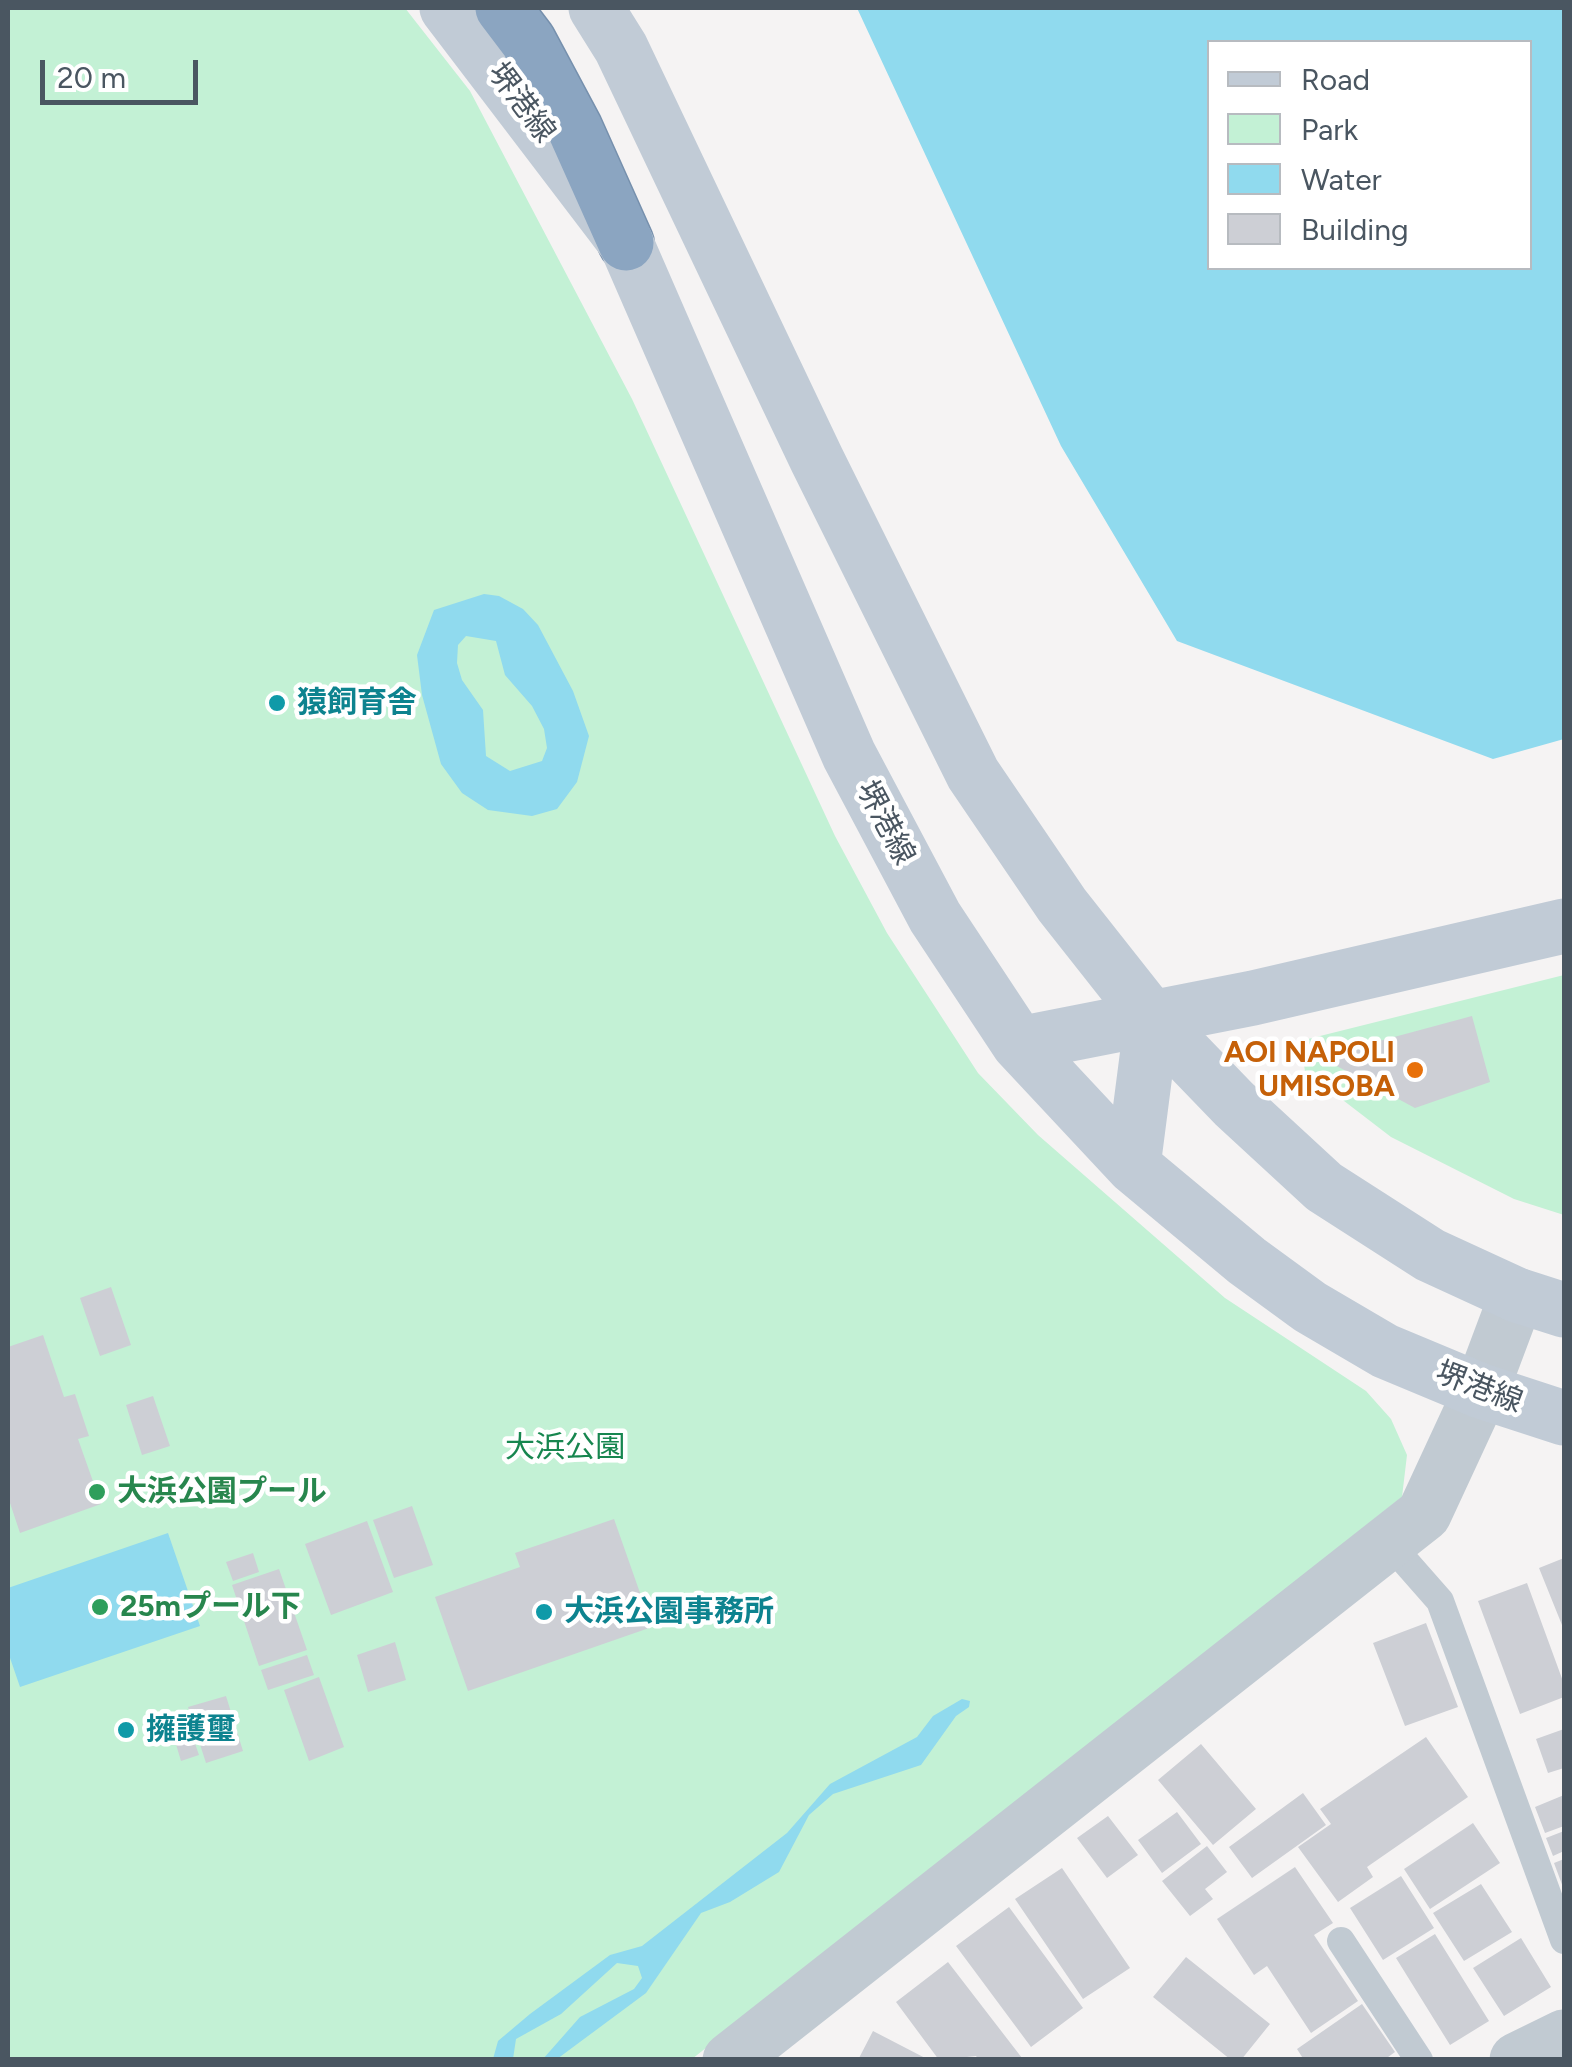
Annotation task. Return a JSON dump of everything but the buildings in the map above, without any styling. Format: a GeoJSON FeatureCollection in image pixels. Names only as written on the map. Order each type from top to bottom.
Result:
{"type":"FeatureCollection","features":[{"type":"Feature","properties":{"kind":"highway"},"geometry":{"type":"LineString","coordinates":[[503,8],[528,41],[575,128],[626,244]]}},
{"type":"Feature","properties":{"kind":"main road","name":"堺港線"},"geometry":{"type":"LineString","coordinates":[[447,8],[626,244],[850,755],[935,917],[1019,1044],[1133,1166],[1247,1261],[1310,1306],[1386,1351],[1481,1391],[1564,1418]]}},
{"type":"Feature","properties":{"kind":"main road"},"geometry":{"type":"LineString","coordinates":[[596,8],[621,48],[816,460],[973,774],[1062,905],[1152,1019],[1234,1104],[1324,1187],[1430,1256],[1541,1302]]}},
{"type":"Feature","properties":{"kind":"main road"},"geometry":{"type":"LineString","coordinates":[[1019,1044],[1152,1019],[1564,926]]}},
{"type":"Feature","properties":{"kind":"main road"},"geometry":{"type":"LineString","coordinates":[[1133,1166],[1152,1019]]}},
{"type":"Feature","properties":{"kind":"street"},"geometry":{"type":"LineString","coordinates":[[730,2060],[1424,1514],[1481,1391],[1541,1302]]}},
{"type":"Feature","properties":{"kind":"street"},"geometry":{"type":"LineString","coordinates":[[1516,2060],[1564,2037]]}},
{"type":"Feature","properties":{"kind":"lane"},"geometry":{"type":"LineString","coordinates":[[1389,1543],[1440,1600],[1564,1940]]}},
{"type":"Feature","properties":{"kind":"lane"},"geometry":{"type":"LineString","coordinates":[[1341,1941],[1419,2060]]}},
{"type":"Feature","properties":{"kind":"green space","name":"大浜公園"},"geometry":{"type":"Polygon","coordinates":[[[8,8],[405,8],[470,91],[632,399],[835,836],[887,933],[978,1073],[1038,1135],[1225,1298],[1366,1391],[1391,1419],[1407,1455],[1402,1497],[692,2059],[8,2059],[8,8]]]}},
{"type":"Feature","properties":{"kind":"green space"},"geometry":{"type":"Polygon","coordinates":[[[1564,975],[1564,1215],[1514,1199],[1391,1137],[1305,1071],[1300,1041],[1564,975]]]}},
{"type":"Feature","properties":{"kind":"water"},"geometry":{"type":"Polygon","coordinates":[[[857,8],[1564,8],[1564,739],[1493,759],[1177,641],[1061,446],[857,8]]]}},
{"type":"Feature","properties":{"kind":"water"},"geometry":{"type":"Polygon","coordinates":[[[484,594],[499,596],[523,609],[538,625],[573,691],[589,736],[577,782],[557,809],[532,816],[488,810],[462,793],[441,764],[422,695],[417,655],[434,610],[484,594]],[[466,636],[458,645],[457,663],[462,680],[483,710],[486,756],[510,771],[542,761],[547,748],[544,729],[532,706],[505,675],[496,641],[466,636]]]}},
{"type":"Feature","properties":{"kind":"water","name":"25mプール下"},"geometry":{"type":"Polygon","coordinates":[[[168,1533],[200,1626],[20,1687],[8,1652],[8,1588],[168,1533]]]}},
{"type":"Feature","properties":{"kind":"water"},"geometry":{"type":"Polygon","coordinates":[[[962,1699],[970,1701],[969,1707],[956,1716],[921,1765],[833,1794],[809,1815],[779,1872],[730,1902],[701,1913],[646,1993],[557,2059],[543,2059],[580,2017],[634,1989],[642,1978],[638,1966],[617,1963],[561,2014],[516,2039],[513,2059],[493,2059],[498,2041],[530,2014],[610,1955],[642,1946],[787,1833],[830,1784],[917,1737],[933,1716],[962,1699]]]}},
{"type":"Feature","properties":{"kind":"place","name":"猿飼育舎"},"geometry":{"type":"Point","coordinates":[277,703]}},
{"type":"Feature","properties":{"kind":"place","name":"AOI NAPOLI UMISOBA"},"geometry":{"type":"Point","coordinates":[1415,1070]}},
{"type":"Feature","properties":{"kind":"place","name":"大浜公園プール"},"geometry":{"type":"Point","coordinates":[97,1492]}},
{"type":"Feature","properties":{"kind":"place","name":"25mプール下"},"geometry":{"type":"Point","coordinates":[100,1607]}},
{"type":"Feature","properties":{"kind":"place","name":"大浜公園事務所"},"geometry":{"type":"Point","coordinates":[544,1612]}},
{"type":"Feature","properties":{"kind":"place","name":"擁護璽"},"geometry":{"type":"Point","coordinates":[126,1730]}}]}
